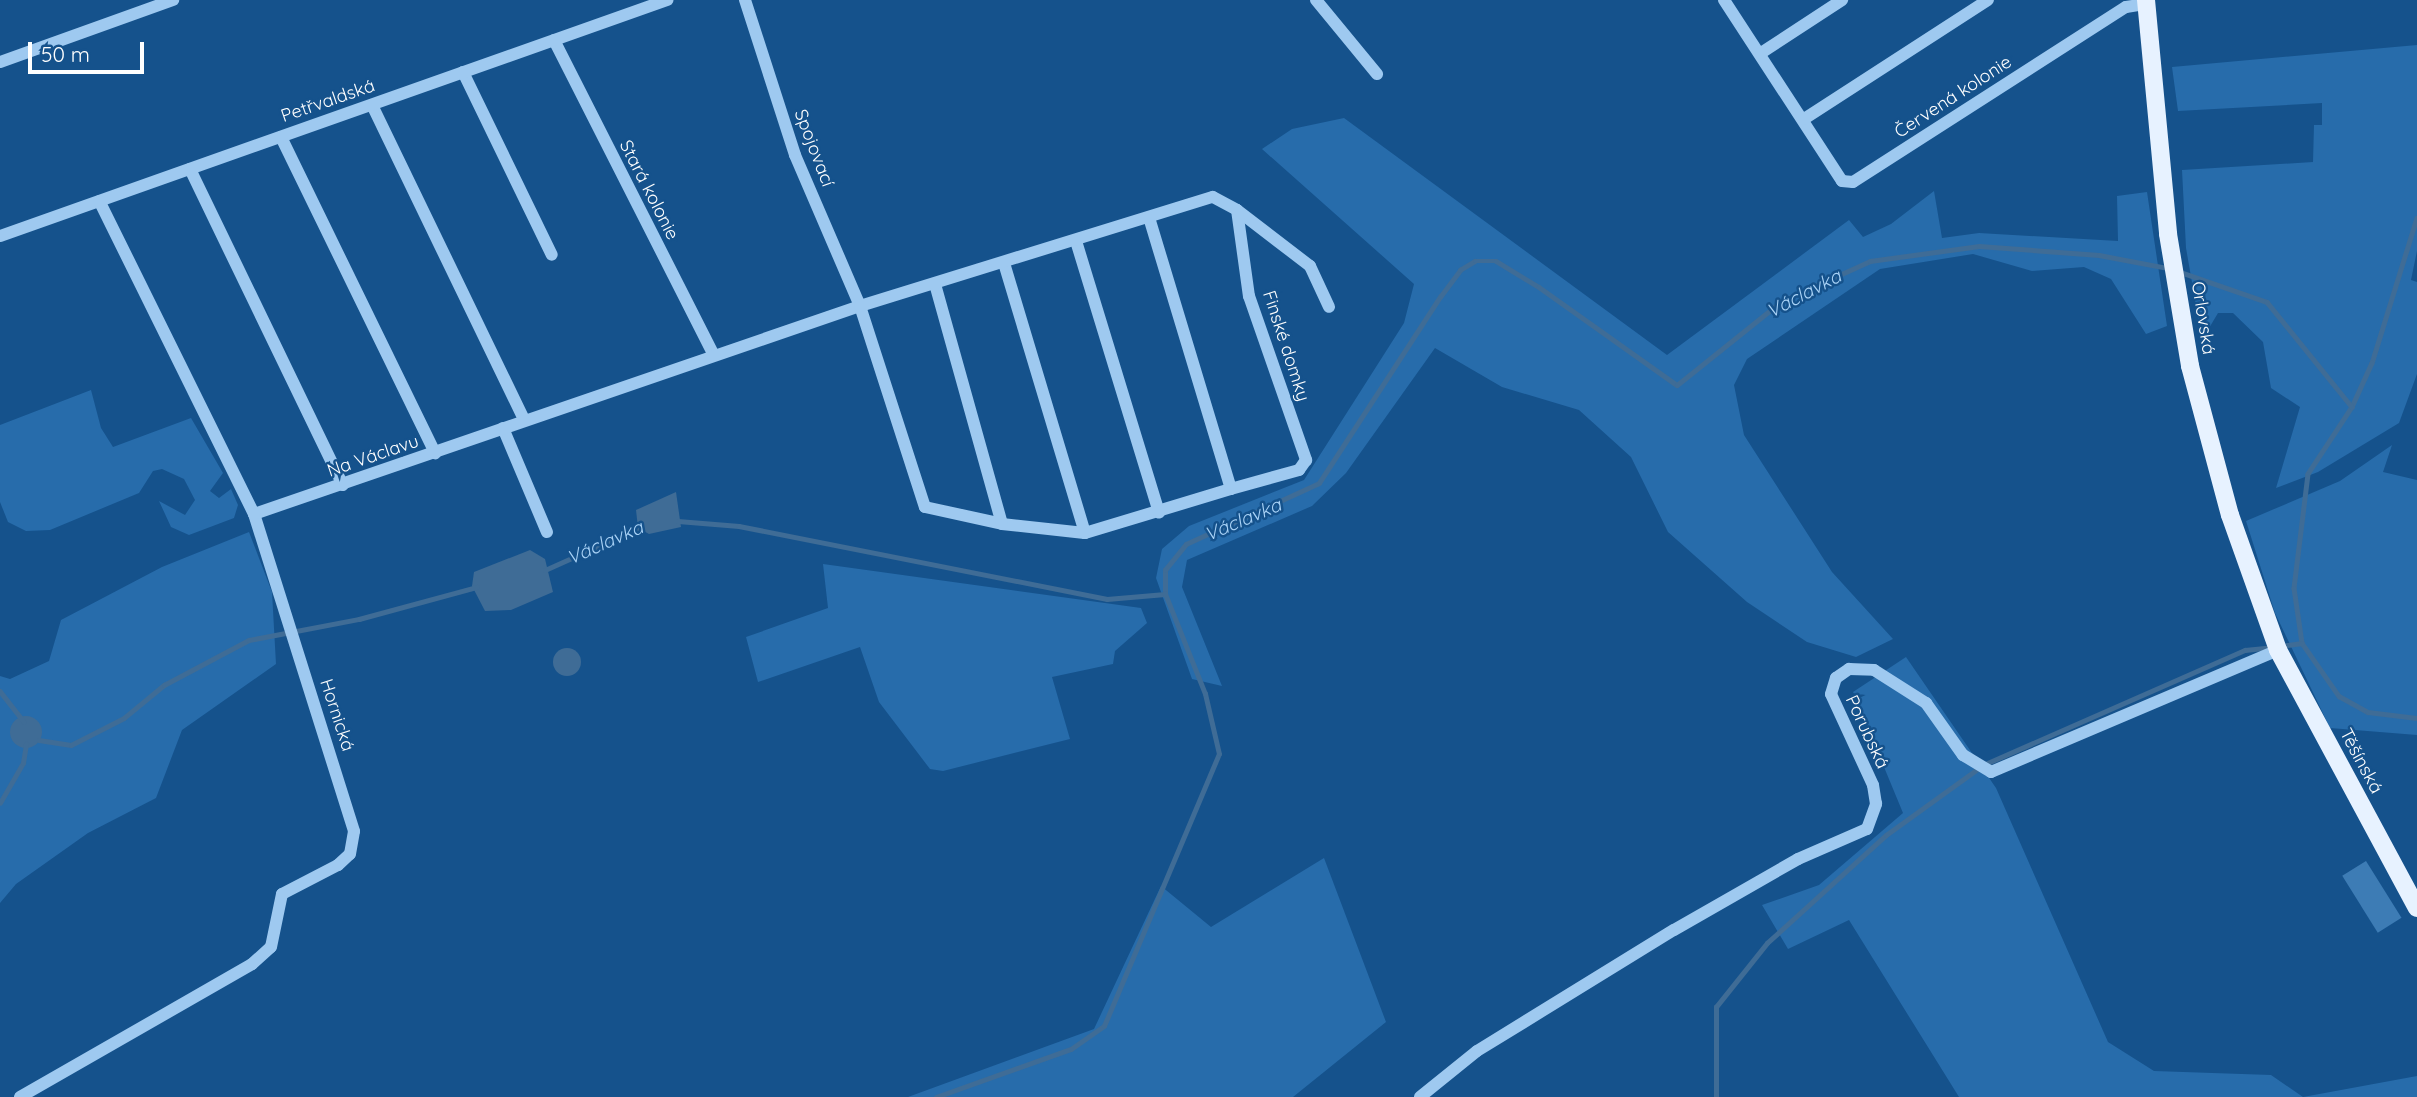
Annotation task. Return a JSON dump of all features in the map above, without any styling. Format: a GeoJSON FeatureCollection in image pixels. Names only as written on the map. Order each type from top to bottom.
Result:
{"type":"FeatureCollection","features":[{"type":"Feature","properties":{"kind":"main road","name":"Orlovská"},"geometry":{"type":"LineString","coordinates":[[2146,2],[2168,234],[2190,366],[2270,632]]}},
{"type":"Feature","properties":{"kind":"main road","name":"Těšínská"},"geometry":{"type":"LineString","coordinates":[[2270,632],[2417,908]]}},
{"type":"Feature","properties":{"kind":"street"},"geometry":{"type":"LineString","coordinates":[[0,62],[173,0]]}},
{"type":"Feature","properties":{"kind":"street","name":"Petřvaldská"},"geometry":{"type":"LineString","coordinates":[[0,236],[667,0]]}},
{"type":"Feature","properties":{"kind":"street","name":"Spojovací"},"geometry":{"type":"LineString","coordinates":[[744,0],[795,155],[860,306]]}},
{"type":"Feature","properties":{"kind":"street"},"geometry":{"type":"LineString","coordinates":[[1316,0],[1377,74]]}},
{"type":"Feature","properties":{"kind":"street","name":"Červená kolonie"},"geometry":{"type":"LineString","coordinates":[[1724,0],[1842,181],[1853,182],[2126,7],[2146,2]]}},
{"type":"Feature","properties":{"kind":"street"},"geometry":{"type":"LineString","coordinates":[[1761,53],[1842,0]]}},
{"type":"Feature","properties":{"kind":"street"},"geometry":{"type":"LineString","coordinates":[[1804,119],[1988,0]]}},
{"type":"Feature","properties":{"kind":"street","name":"Stará kolonie"},"geometry":{"type":"LineString","coordinates":[[554,40],[713,354]]}},
{"type":"Feature","properties":{"kind":"street"},"geometry":{"type":"LineString","coordinates":[[463,72],[552,255]]}},
{"type":"Feature","properties":{"kind":"street"},"geometry":{"type":"LineString","coordinates":[[372,104],[524,420]]}},
{"type":"Feature","properties":{"kind":"street"},"geometry":{"type":"LineString","coordinates":[[281,137],[435,453]]}},
{"type":"Feature","properties":{"kind":"street"},"geometry":{"type":"LineString","coordinates":[[190,169],[344,485]]}},
{"type":"Feature","properties":{"kind":"street"},"geometry":{"type":"LineString","coordinates":[[713,354],[1213,197],[1237,210],[1310,266],[1329,307]]}},
{"type":"Feature","properties":{"kind":"street","name":"Hornická"},"geometry":{"type":"LineString","coordinates":[[20,1097],[252,964],[271,947],[282,894],[350,854],[354,831],[254,514],[99,201]]}},
{"type":"Feature","properties":{"kind":"street","name":"Finské domky"},"geometry":{"type":"LineString","coordinates":[[860,306],[925,508],[1002,524],[1085,533],[1299,470],[1307,460],[1250,296],[1237,210]]}},
{"type":"Feature","properties":{"kind":"street"},"geometry":{"type":"LineString","coordinates":[[1149,218],[1231,489]]}},
{"type":"Feature","properties":{"kind":"street"},"geometry":{"type":"LineString","coordinates":[[1076,241],[1159,513]]}},
{"type":"Feature","properties":{"kind":"street"},"geometry":{"type":"LineString","coordinates":[[1004,263],[1085,533]]}},
{"type":"Feature","properties":{"kind":"street"},"geometry":{"type":"LineString","coordinates":[[935,284],[1002,524]]}},
{"type":"Feature","properties":{"kind":"street","name":"Na Václavu"},"geometry":{"type":"LineString","coordinates":[[254,514],[344,485],[713,354]]}},
{"type":"Feature","properties":{"kind":"street"},"geometry":{"type":"LineString","coordinates":[[503,428],[547,532]]}},
{"type":"Feature","properties":{"kind":"street","name":"Porubská"},"geometry":{"type":"LineString","coordinates":[[1420,1097],[1477,1051],[1674,930],[1798,859],[1867,829],[1876,804],[1873,785],[1831,694],[1836,678],[1849,669],[1874,670],[1926,703],[1963,755],[1991,772],[2278,650]]}},
{"type":"Feature","properties":{"kind":"shaded area"},"geometry":{"type":"Polygon","coordinates":[[[2417,45],[2417,251],[2411,280],[2417,282],[2417,374],[2399,423],[2318,472],[2276,488],[2300,407],[2271,388],[2263,342],[2233,313],[2218,313],[2202,340],[2186,248],[2182,170],[2313,162],[2314,125],[2322,125],[2322,103],[2178,111],[2172,67],[2417,45]]]}},
{"type":"Feature","properties":{"kind":"shaded area"},"geometry":{"type":"Polygon","coordinates":[[[1344,118],[1667,355],[1849,220],[1863,237],[1891,224],[1934,191],[1942,238],[1979,233],[2118,241],[2117,196],[2147,192],[2167,326],[2146,334],[2111,279],[2084,267],[2032,271],[1973,254],[1880,269],[1747,359],[1734,385],[1744,435],[1832,572],[1893,639],[1856,657],[1807,642],[1747,602],[1668,532],[1631,457],[1579,410],[1502,387],[1435,348],[1346,473],[1312,506],[1187,560],[1182,587],[1222,686],[1192,679],[1156,578],[1162,549],[1189,526],[1304,480],[1404,323],[1414,284],[1262,149],[1292,129],[1344,118]]]}},
{"type":"Feature","properties":{"kind":"shaded area"},"geometry":{"type":"Polygon","coordinates":[[[91,390],[101,428],[113,447],[191,418],[223,473],[210,491],[219,498],[231,489],[238,505],[234,518],[189,535],[171,527],[159,501],[185,515],[195,500],[184,479],[162,469],[153,471],[139,493],[50,530],[26,531],[8,522],[0,502],[0,425],[91,390]]]}},
{"type":"Feature","properties":{"kind":"shaded area"},"geometry":{"type":"Polygon","coordinates":[[[2392,445],[2383,472],[2417,480],[2417,735],[2330,728],[2275,613],[2246,521],[2340,481],[2392,445]]]}},
{"type":"Feature","properties":{"kind":"shaded area"},"geometry":{"type":"Polygon","coordinates":[[[676,492],[681,527],[649,534],[638,528],[636,510],[676,492]]]}},
{"type":"Feature","properties":{"kind":"shaded area"},"geometry":{"type":"Polygon","coordinates":[[[249,532],[272,592],[276,664],[182,730],[156,798],[88,833],[16,884],[0,903],[0,676],[10,679],[49,661],[61,620],[162,567],[249,532]]]}},
{"type":"Feature","properties":{"kind":"shaded area"},"geometry":{"type":"Polygon","coordinates":[[[530,550],[545,559],[553,592],[511,610],[485,611],[472,586],[474,572],[530,550]]]}},
{"type":"Feature","properties":{"kind":"shaded area"},"geometry":{"type":"Polygon","coordinates":[[[823,564],[1141,608],[1147,623],[1115,651],[1113,664],[1052,677],[1070,739],[943,771],[930,769],[879,702],[860,647],[758,682],[746,637],[828,608],[823,564]]]}},
{"type":"Feature","properties":{"kind":"shaded area"},"geometry":{"type":"Polygon","coordinates":[[[567,648],[577,652],[581,662],[577,672],[567,676],[557,672],[553,662],[557,652],[567,648]]]}},
{"type":"Feature","properties":{"kind":"shaded area"},"geometry":{"type":"Polygon","coordinates":[[[1906,657],[1996,788],[2108,1042],[2154,1071],[2271,1075],[2303,1097],[1959,1097],[1849,920],[1788,949],[1762,905],[1819,885],[1903,813],[1853,692],[1906,657]]]}},
{"type":"Feature","properties":{"kind":"shaded area"},"geometry":{"type":"Polygon","coordinates":[[[26,716],[37,721],[42,732],[37,743],[26,748],[15,743],[10,732],[15,721],[26,716]]]}},
{"type":"Feature","properties":{"kind":"shaded area"},"geometry":{"type":"Polygon","coordinates":[[[1324,858],[1386,1022],[1293,1097],[908,1097],[1094,1029],[1161,886],[1211,927],[1324,858]]]}},
{"type":"Feature","properties":{"kind":"shaded area"},"geometry":{"type":"Polygon","coordinates":[[[2417,1076],[2417,1097],[2303,1097],[2417,1076]]]}},
{"type":"Feature","properties":{"kind":"building"},"geometry":{"type":"Polygon","coordinates":[[[2366,861],[2402,918],[2378,933],[2342,876],[2366,861]]]}},
{"type":"Feature","properties":{"kind":"waterway"},"geometry":{"type":"LineString","coordinates":[[2417,218],[2372,363],[2352,407],[2308,474],[2294,588],[2302,643],[2339,696],[2368,712],[2417,718]]}},
{"type":"Feature","properties":{"kind":"waterway","name":"Václavka"},"geometry":{"type":"LineString","coordinates":[[678,521],[739,526],[1107,599],[1165,594],[1165,570],[1186,544],[1319,483],[1440,297],[1460,270],[1475,261],[1496,261],[1539,287],[1677,385],[1782,301],[1870,261],[1979,246],[2099,255],[2168,268]]}},
{"type":"Feature","properties":{"kind":"waterway","name":"Václavka"},"geometry":{"type":"LineString","coordinates":[[2180,272],[2267,302],[2352,407]]}},
{"type":"Feature","properties":{"kind":"waterway","name":"Václavka"},"geometry":{"type":"LineString","coordinates":[[545,570],[643,526]]}},
{"type":"Feature","properties":{"kind":"waterway","name":"Václavka"},"geometry":{"type":"LineString","coordinates":[[39,740],[71,745],[124,718],[164,685],[249,640],[359,619],[477,587]]}},
{"type":"Feature","properties":{"kind":"waterway"},"geometry":{"type":"LineString","coordinates":[[936,1097],[1071,1049],[1104,1026],[1219,754],[1205,694],[1165,594]]}},
{"type":"Feature","properties":{"kind":"waterway"},"geometry":{"type":"LineString","coordinates":[[2281,646],[2302,643]]}},
{"type":"Feature","properties":{"kind":"waterway"},"geometry":{"type":"LineString","coordinates":[[1716,1097],[1716,1007],[1767,943],[1886,835],[1983,765],[2245,650],[2272,647]]}},
{"type":"Feature","properties":{"kind":"waterway","name":"Václavka"},"geometry":{"type":"LineString","coordinates":[[0,691],[24,722]]}},
{"type":"Feature","properties":{"kind":"waterway"},"geometry":{"type":"LineString","coordinates":[[0,803],[23,763],[26,744]]}}]}
